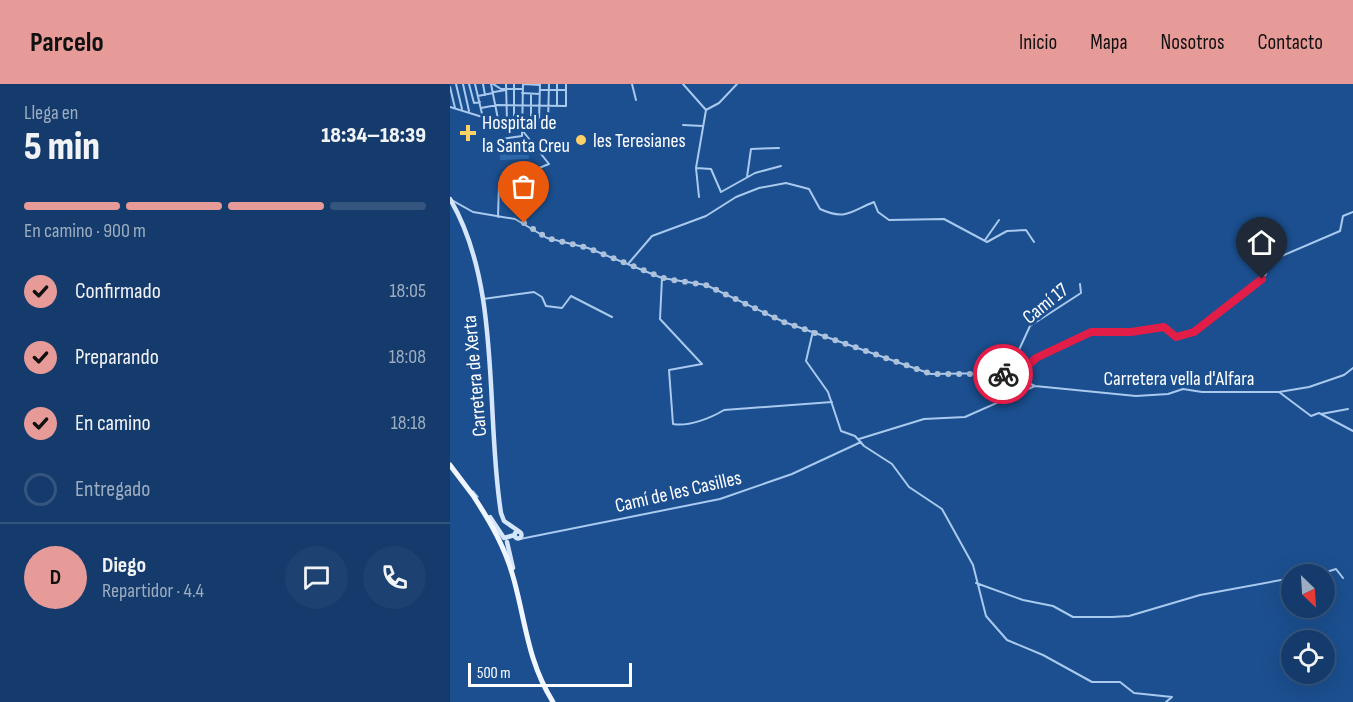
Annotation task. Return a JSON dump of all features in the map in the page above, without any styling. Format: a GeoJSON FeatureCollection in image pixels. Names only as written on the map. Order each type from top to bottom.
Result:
{"type":"FeatureCollection","features":[{"type":"Feature","properties":{"kind":"main road","name":"Carretera de Xerta"},"geometry":{"type":"LineString","coordinates":[[450,199],[461,222],[481,284],[499,498],[503,520],[518,535]]}},
{"type":"Feature","properties":{"kind":"main road"},"geometry":{"type":"LineString","coordinates":[[450,465],[506,541],[532,661],[553,702]]}},
{"type":"Feature","properties":{"kind":"main road"},"geometry":{"type":"LineString","coordinates":[[474,497],[492,525],[506,541],[507,560]]}},
{"type":"Feature","properties":{"kind":"main road"},"geometry":{"type":"LineString","coordinates":[[492,525],[514,580]]}},
{"type":"Feature","properties":{"kind":"main road"},"geometry":{"type":"LineString","coordinates":[[506,541],[518,535]]}},
{"type":"Feature","properties":{"kind":"street"},"geometry":{"type":"LineString","coordinates":[[456,84],[462,109]]}},
{"type":"Feature","properties":{"kind":"street"},"geometry":{"type":"LineString","coordinates":[[463,84],[468,112]]}},
{"type":"Feature","properties":{"kind":"street"},"geometry":{"type":"LineString","coordinates":[[470,84],[474,103],[480,102]]}},
{"type":"Feature","properties":{"kind":"street"},"geometry":{"type":"LineString","coordinates":[[475,84],[483,118]]}},
{"type":"Feature","properties":{"kind":"street"},"geometry":{"type":"LineString","coordinates":[[483,84],[485,95]]}},
{"type":"Feature","properties":{"kind":"street"},"geometry":{"type":"LineString","coordinates":[[498,121],[492,84],[506,90]]}},
{"type":"Feature","properties":{"kind":"street"},"geometry":{"type":"LineString","coordinates":[[506,84],[507,121]]}},
{"type":"Feature","properties":{"kind":"street"},"geometry":{"type":"LineString","coordinates":[[514,84],[514,121]]}},
{"type":"Feature","properties":{"kind":"street"},"geometry":{"type":"LineString","coordinates":[[502,139],[520,137],[523,84],[540,84],[539,122]]}},
{"type":"Feature","properties":{"kind":"street"},"geometry":{"type":"LineString","coordinates":[[450,107],[498,121],[548,122],[549,84]]}},
{"type":"Feature","properties":{"kind":"street"},"geometry":{"type":"LineString","coordinates":[[557,84],[557,106]]}},
{"type":"Feature","properties":{"kind":"street"},"geometry":{"type":"LineString","coordinates":[[481,108],[495,105],[566,106],[566,84]]}},
{"type":"Feature","properties":{"kind":"street"},"geometry":{"type":"LineString","coordinates":[[632,84],[636,100]]}},
{"type":"Feature","properties":{"kind":"street"},"geometry":{"type":"LineString","coordinates":[[683,84],[706,110]]}},
{"type":"Feature","properties":{"kind":"street"},"geometry":{"type":"LineString","coordinates":[[706,110],[719,103],[737,84]]}},
{"type":"Feature","properties":{"kind":"street"},"geometry":{"type":"LineString","coordinates":[[450,87],[455,108]]}},
{"type":"Feature","properties":{"kind":"street"},"geometry":{"type":"LineString","coordinates":[[478,96],[514,89],[540,94]]}},
{"type":"Feature","properties":{"kind":"street"},"geometry":{"type":"LineString","coordinates":[[540,90],[566,90]]}},
{"type":"Feature","properties":{"kind":"street"},"geometry":{"type":"LineString","coordinates":[[531,94],[531,122]]}},
{"type":"Feature","properties":{"kind":"street"},"geometry":{"type":"LineString","coordinates":[[699,197],[696,168],[706,110]]}},
{"type":"Feature","properties":{"kind":"street"},"geometry":{"type":"LineString","coordinates":[[683,125],[703,126]]}},
{"type":"Feature","properties":{"kind":"street"},"geometry":{"type":"LineString","coordinates":[[498,217],[499,184],[549,164],[522,130]]}},
{"type":"Feature","properties":{"kind":"street"},"geometry":{"type":"LineString","coordinates":[[747,177],[751,149],[779,148]]}},
{"type":"Feature","properties":{"kind":"street"},"geometry":{"type":"LineString","coordinates":[[696,168],[711,170],[720,192],[747,177],[781,166]]}},
{"type":"Feature","properties":{"kind":"street"},"geometry":{"type":"LineString","coordinates":[[628,264],[653,236],[706,216],[736,196],[759,188],[788,183],[809,189],[820,209],[834,214],[857,212],[874,202],[878,212],[889,220],[945,219],[954,227],[984,241],[1008,231],[1026,230],[1034,242]]}},
{"type":"Feature","properties":{"kind":"street","name":"Carretera vella d'Alfara"},"geometry":{"type":"LineString","coordinates":[[450,199],[473,212],[515,219],[547,238],[588,248],[662,278],[706,285],[784,322],[931,374],[995,373],[1011,375],[1035,386],[1136,396],[1168,394],[1183,389],[1202,392],[1279,392],[1310,387],[1344,375],[1353,368]]}},
{"type":"Feature","properties":{"kind":"street"},"geometry":{"type":"LineString","coordinates":[[1016,377],[1036,358],[1091,332],[1131,332],[1164,327],[1176,337],[1194,332],[1262,279],[1266,274],[1263,264],[1340,231],[1343,216],[1353,212]]}},
{"type":"Feature","properties":{"kind":"street"},"geometry":{"type":"LineString","coordinates":[[984,241],[999,220]]}},
{"type":"Feature","properties":{"kind":"street"},"geometry":{"type":"LineString","coordinates":[[662,278],[660,319],[702,364],[669,370],[673,424],[681,425],[714,417],[724,410],[832,402]]}},
{"type":"Feature","properties":{"kind":"street","name":"Camí 17"},"geometry":{"type":"LineString","coordinates":[[1011,375],[1012,365],[1030,326],[1081,293],[1080,284]]}},
{"type":"Feature","properties":{"kind":"street"},"geometry":{"type":"LineString","coordinates":[[483,298],[534,292],[542,297],[546,306],[562,308],[571,296],[612,317]]}},
{"type":"Feature","properties":{"kind":"street"},"geometry":{"type":"LineString","coordinates":[[813,331],[806,361],[821,379],[832,402],[841,431],[860,441],[894,465],[909,487],[942,509],[973,565],[986,616],[1009,642],[1043,655],[1092,682],[1120,681],[1134,693],[1172,697],[1166,702]]}},
{"type":"Feature","properties":{"kind":"street","name":"Camí de les Casilles"},"geometry":{"type":"LineString","coordinates":[[518,535],[529,538],[739,494],[800,471],[860,441],[924,419],[965,417],[1035,386]]}},
{"type":"Feature","properties":{"kind":"street"},"geometry":{"type":"LineString","coordinates":[[1279,392],[1311,416],[1348,409]]}},
{"type":"Feature","properties":{"kind":"street"},"geometry":{"type":"LineString","coordinates":[[1321,414],[1353,431]]}},
{"type":"Feature","properties":{"kind":"street"},"geometry":{"type":"LineString","coordinates":[[1335,569],[1343,578]]}},
{"type":"Feature","properties":{"kind":"street"},"geometry":{"type":"LineString","coordinates":[[976,583],[1023,600],[1053,606],[1073,616],[1112,617],[1129,616],[1200,595],[1281,580]]}},
{"type":"Feature","properties":{"kind":"shaded area"},"geometry":{"type":"Polygon","coordinates":[[[528,141],[529,159],[500,160],[499,143],[528,141]]]}},
{"type":"Feature","properties":{"kind":"waterway"},"geometry":{"type":"LineString","coordinates":[[473,491],[478,497]]}},
{"type":"Feature","properties":{"kind":"way so far"},"geometry":{"type":"LineString","coordinates":[[524,223],[547,238],[588,248],[666,279],[706,285],[790,325],[816,332],[931,374],[1003,374]]}},
{"type":"Feature","properties":{"kind":"place","name":"Hospital de la Santa Creu"},"geometry":{"type":"Point","coordinates":[468,133]}},
{"type":"Feature","properties":{"kind":"place","name":"les Teresianes"},"geometry":{"type":"Point","coordinates":[581,140]}},
{"type":"Feature","properties":{"kind":"route"},"geometry":{"type":"LineString","coordinates":[[1003,374],[1016,377],[1036,358],[1091,332],[1131,332],[1164,327],[1176,337],[1194,332],[1235,303],[1262,279]]}}]}
